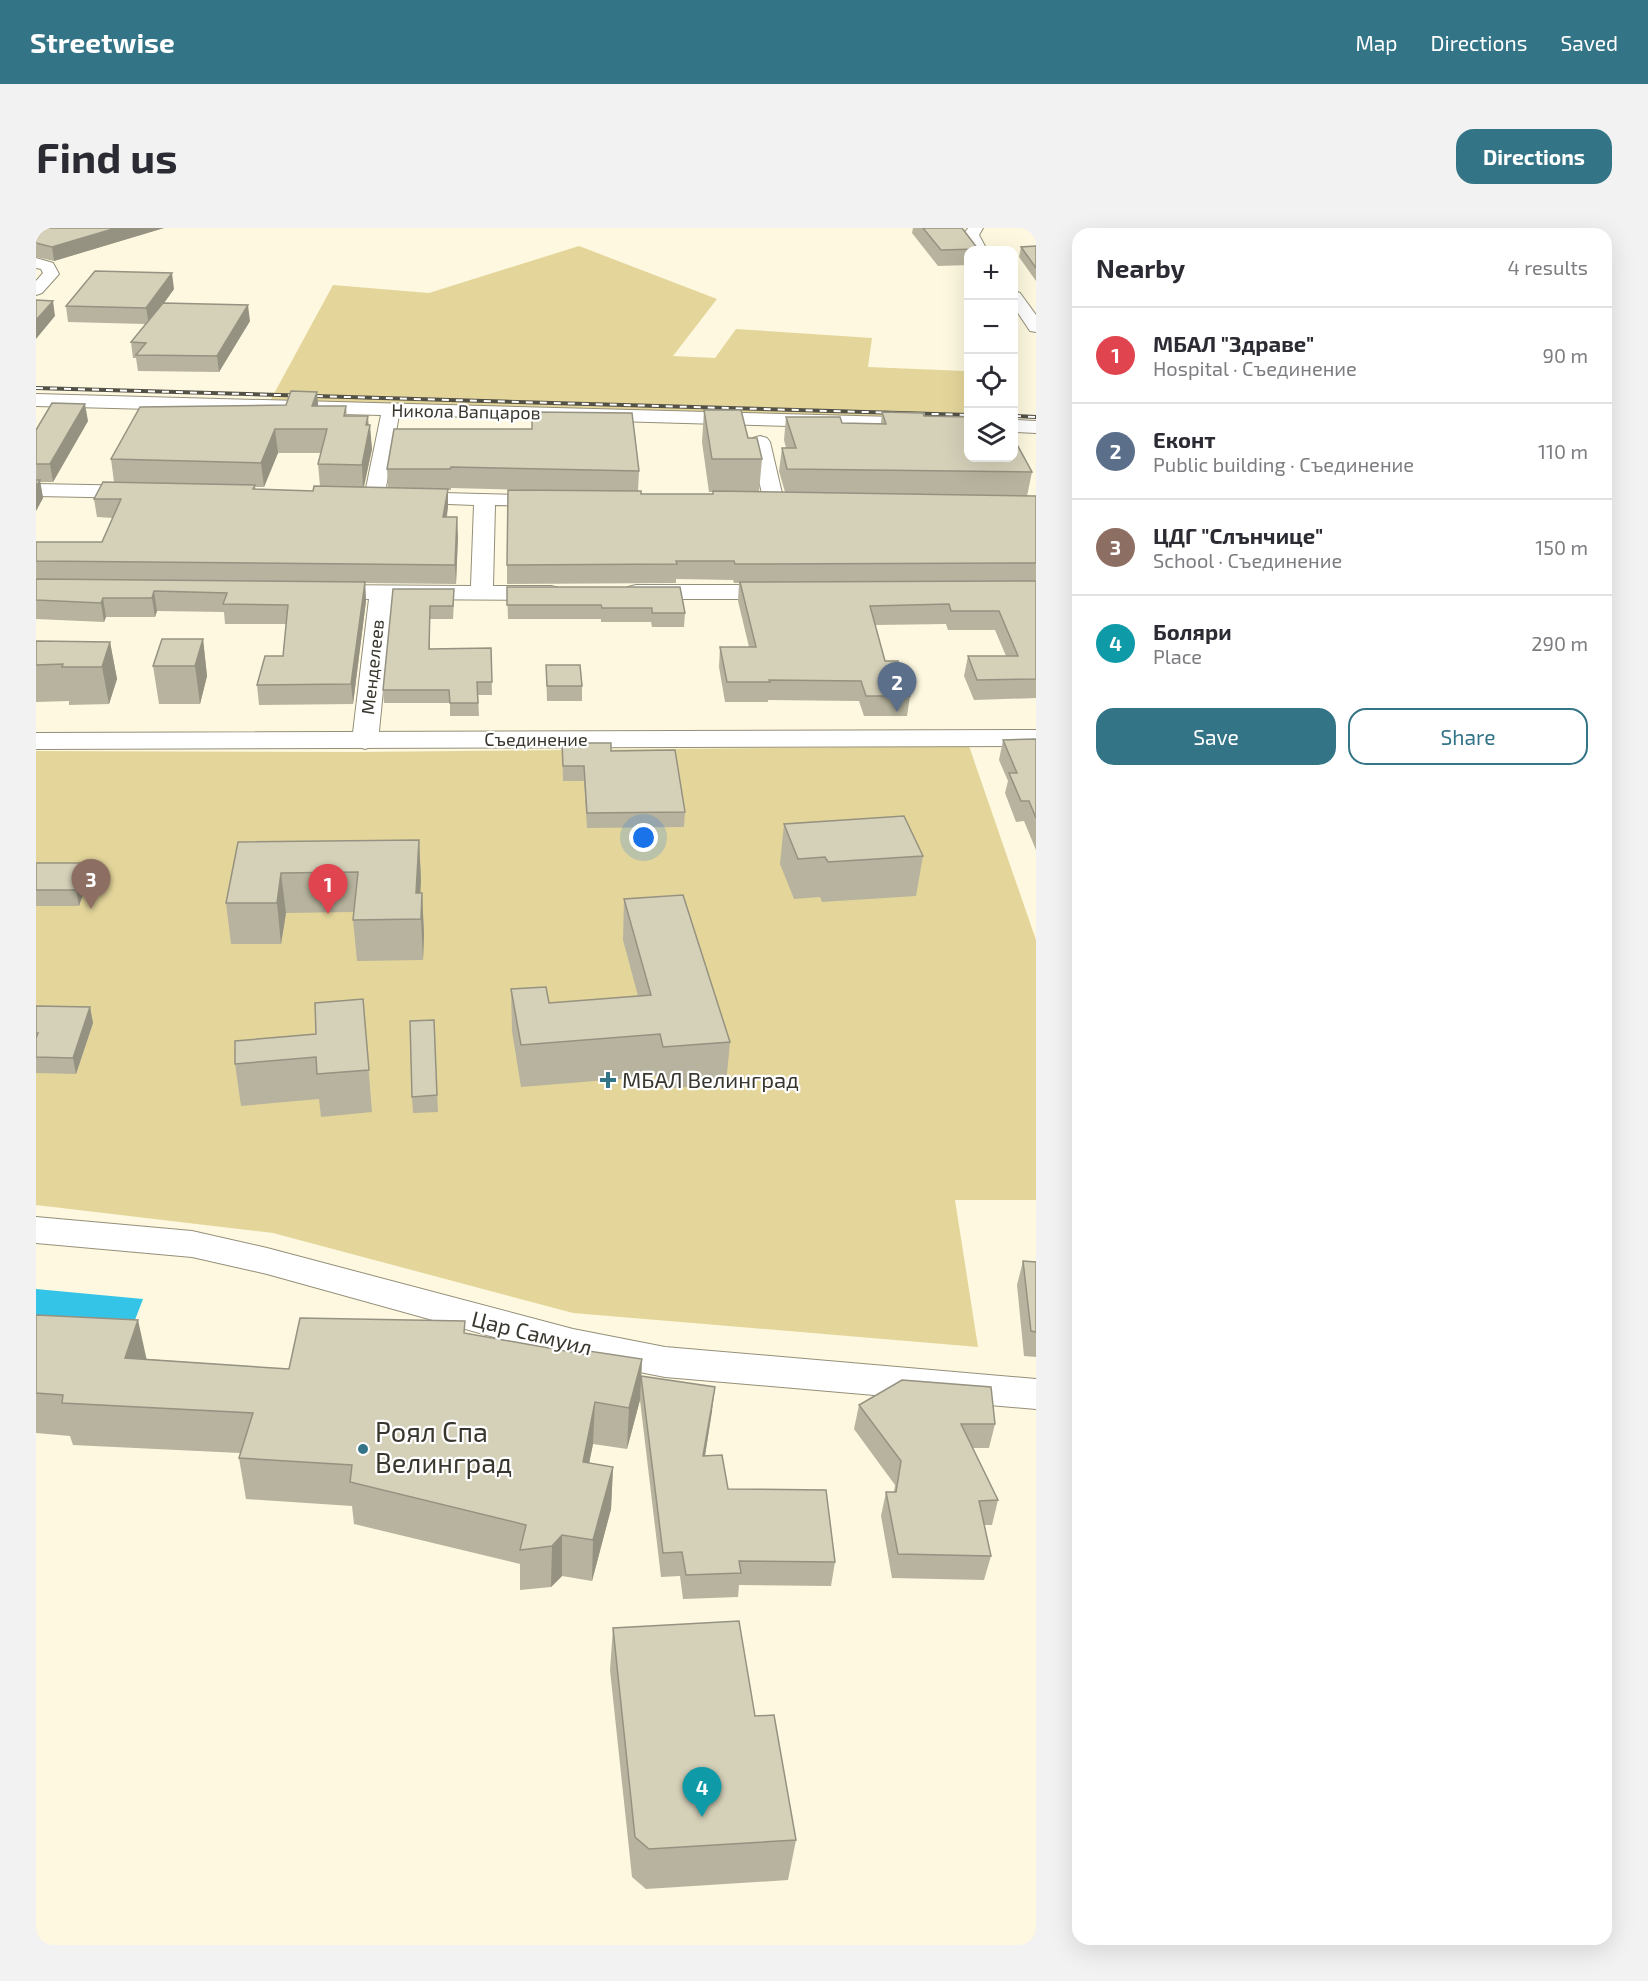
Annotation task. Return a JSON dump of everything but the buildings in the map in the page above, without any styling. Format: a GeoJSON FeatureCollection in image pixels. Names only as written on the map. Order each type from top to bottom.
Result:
{"type":"FeatureCollection","features":[{"type":"Feature","properties":{"kind":"street"},"geometry":{"type":"LineString","coordinates":[[976,228],[971,235],[978,246]]}},
{"type":"Feature","properties":{"kind":"street"},"geometry":{"type":"LineString","coordinates":[[36,263],[46,266],[51,274],[36,290]]}},
{"type":"Feature","properties":{"kind":"street"},"geometry":{"type":"LineString","coordinates":[[1017,300],[1036,327]]}},
{"type":"Feature","properties":{"kind":"street","name":"Никола Вапцаров"},"geometry":{"type":"LineString","coordinates":[[37,402],[964,425]]}},
{"type":"Feature","properties":{"kind":"street"},"geometry":{"type":"LineString","coordinates":[[374,498],[391,410]]}},
{"type":"Feature","properties":{"kind":"street"},"geometry":{"type":"LineString","coordinates":[[1018,426],[1036,427]]}},
{"type":"Feature","properties":{"kind":"street"},"geometry":{"type":"LineString","coordinates":[[760,442],[774,502]]}},
{"type":"Feature","properties":{"kind":"street"},"geometry":{"type":"LineString","coordinates":[[36,490],[164,493]]}},
{"type":"Feature","properties":{"kind":"street"},"geometry":{"type":"LineString","coordinates":[[351,498],[575,500]]}},
{"type":"Feature","properties":{"kind":"street"},"geometry":{"type":"LineString","coordinates":[[482,593],[485,499]]}},
{"type":"Feature","properties":{"kind":"street"},"geometry":{"type":"LineString","coordinates":[[750,501],[797,502]]}},
{"type":"Feature","properties":{"kind":"street"},"geometry":{"type":"LineString","coordinates":[[297,592],[576,592]]}},
{"type":"Feature","properties":{"kind":"street","name":"Менделеев"},"geometry":{"type":"LineString","coordinates":[[365,741],[381,592]]}},
{"type":"Feature","properties":{"kind":"street"},"geometry":{"type":"LineString","coordinates":[[612,592],[800,592]]}},
{"type":"Feature","properties":{"kind":"street","name":"Съединение"},"geometry":{"type":"LineString","coordinates":[[36,741],[1036,738]]}},
{"type":"Feature","properties":{"kind":"street","name":"Цар Самуил"},"geometry":{"type":"LineString","coordinates":[[36,1230],[192,1244],[267,1261],[573,1344],[665,1362],[1036,1394]]}},
{"type":"Feature","properties":{"kind":"shaded area"},"geometry":{"type":"Polygon","coordinates":[[[579,246],[717,299],[673,356],[715,358],[736,329],[872,338],[868,367],[964,371],[964,421],[270,401],[333,285],[429,293],[579,246]]]}},
{"type":"Feature","properties":{"kind":"shaded area"},"geometry":{"type":"Polygon","coordinates":[[[969,746],[1036,940],[1036,1200],[955,1200],[978,1347],[573,1313],[273,1233],[36,1205],[36,751],[358,752],[969,746]]]}},
{"type":"Feature","properties":{"kind":"water"},"geometry":{"type":"Polygon","coordinates":[[[36,1289],[143,1299],[133,1325],[36,1316],[36,1289]]]}},
{"type":"Feature","properties":{"kind":"railway"},"geometry":{"type":"LineString","coordinates":[[36,388],[964,415]]}},
{"type":"Feature","properties":{"kind":"railway"},"geometry":{"type":"LineString","coordinates":[[1018,416],[1036,417]]}},
{"type":"Feature","properties":{"kind":"place","name":"Еконт"},"geometry":{"type":"Point","coordinates":[897,712]}},
{"type":"Feature","properties":{"kind":"place","name":"ЦДГ \"Слънчице\""},"geometry":{"type":"Point","coordinates":[91,909]}},
{"type":"Feature","properties":{"kind":"place","name":"МБАЛ \"Здраве\""},"geometry":{"type":"Point","coordinates":[328,914]}},
{"type":"Feature","properties":{"kind":"place","name":"МБАЛ Велинград"},"geometry":{"type":"Point","coordinates":[608,1080]}},
{"type":"Feature","properties":{"kind":"place","name":"Роял Спа Велинград"},"geometry":{"type":"Point","coordinates":[363,1449]}},
{"type":"Feature","properties":{"kind":"place","name":"Боляри"},"geometry":{"type":"Point","coordinates":[702,1817]}}]}
